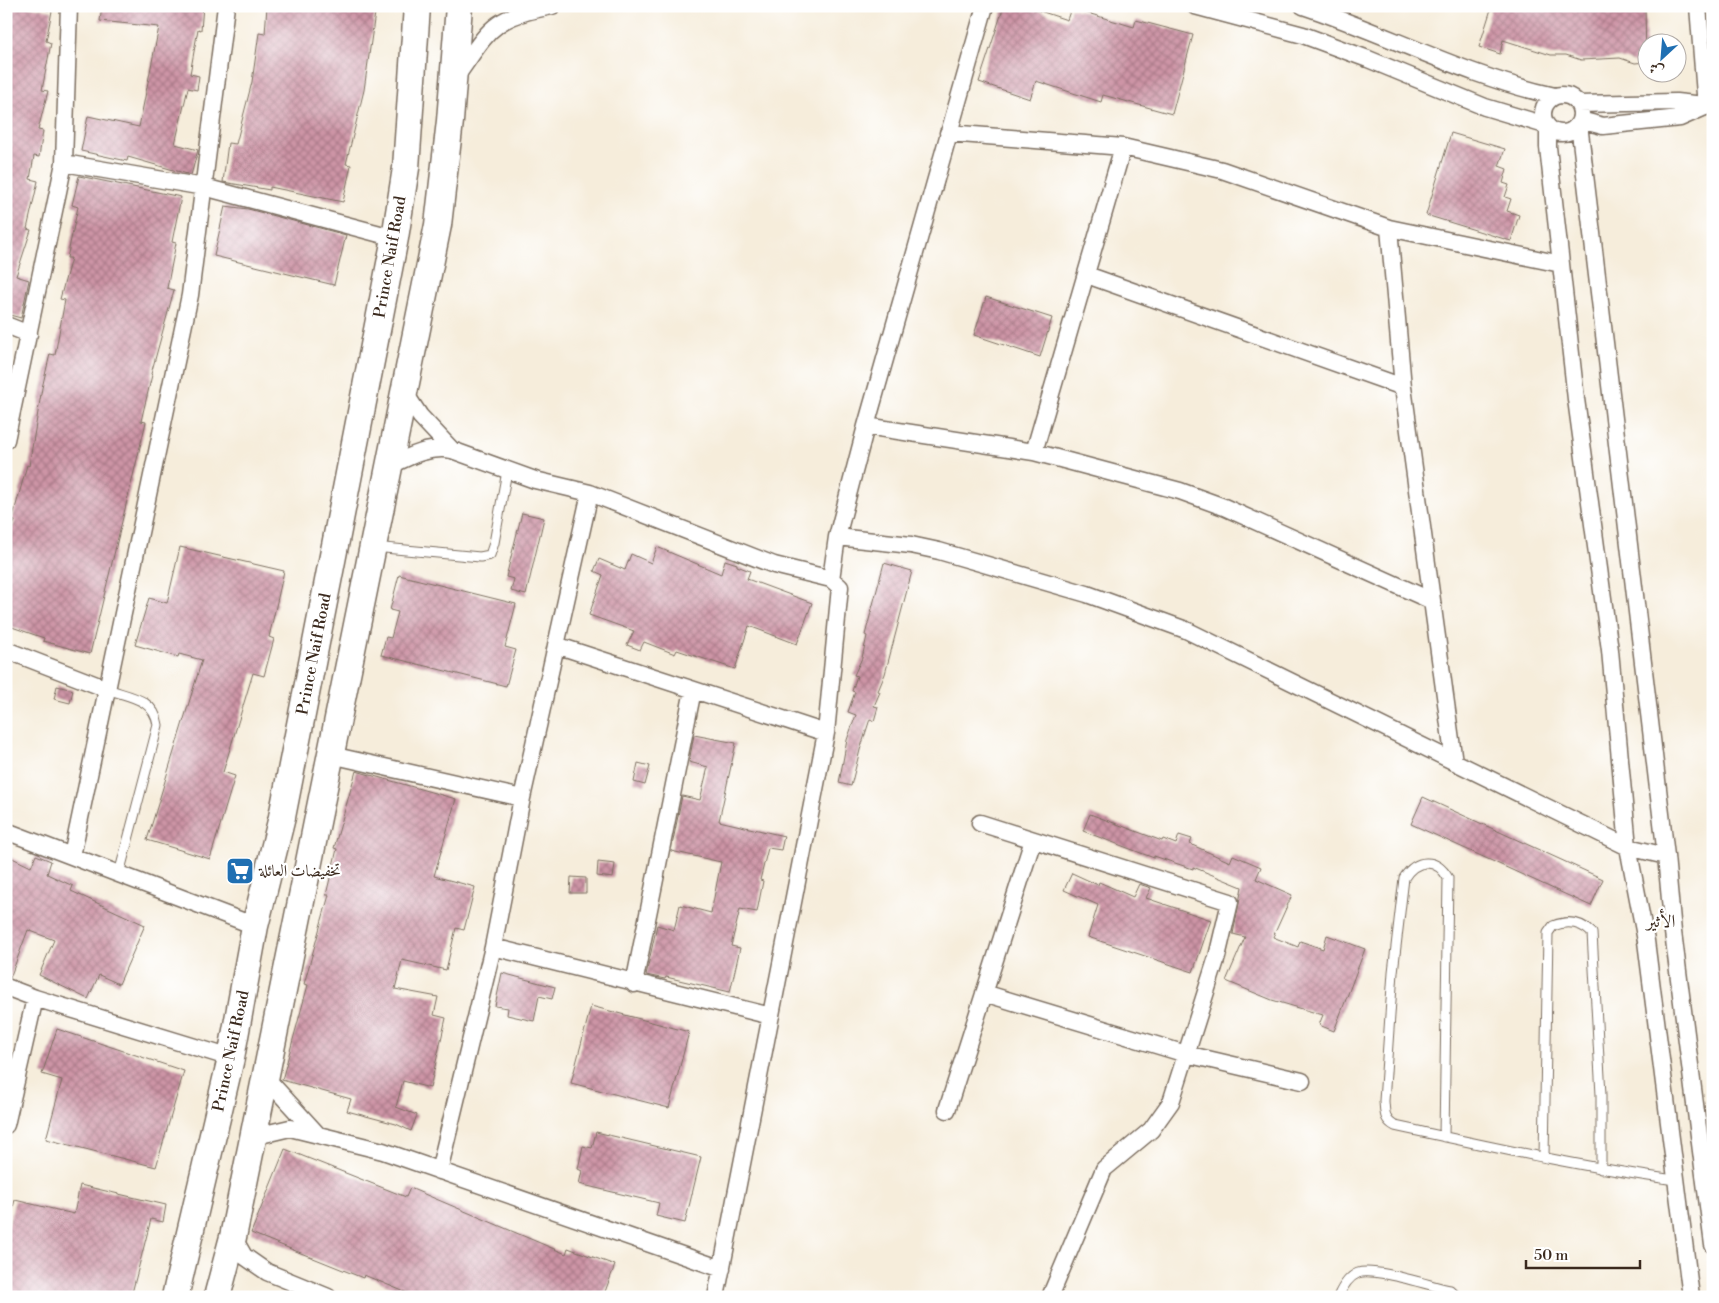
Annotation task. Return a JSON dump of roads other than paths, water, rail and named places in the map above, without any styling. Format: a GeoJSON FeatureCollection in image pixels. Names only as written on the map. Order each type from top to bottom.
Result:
{"type":"FeatureCollection","features":[{"type":"Feature","properties":{"kind":"main road","name":"Prince Naif Road"},"geometry":{"type":"LineString","coordinates":[[175,1297],[231,1058],[255,926],[282,817],[395,238],[406,168],[417,6]]}},
{"type":"Feature","properties":{"kind":"main road"},"geometry":{"type":"LineString","coordinates":[[217,1297],[234,1237],[252,1138],[266,1078],[438,225],[454,80],[459,6]]}},
{"type":"Feature","properties":{"kind":"street"},"geometry":{"type":"LineString","coordinates":[[6,440],[64,162],[69,6]]}},
{"type":"Feature","properties":{"kind":"street"},"geometry":{"type":"LineString","coordinates":[[72,856],[190,295],[226,6]]}},
{"type":"Feature","properties":{"kind":"street"},"geometry":{"type":"LineString","coordinates":[[454,80],[493,26],[522,12],[549,6]]}},
{"type":"Feature","properties":{"kind":"street"},"geometry":{"type":"LineString","coordinates":[[832,579],[837,537],[866,426],[985,6]]}},
{"type":"Feature","properties":{"kind":"street"},"geometry":{"type":"LineString","coordinates":[[1195,6],[1303,35],[1368,59],[1485,107],[1547,126],[1560,134],[1569,133],[1580,122]]}},
{"type":"Feature","properties":{"kind":"street"},"geometry":{"type":"LineString","coordinates":[[1304,6],[1359,25],[1472,72],[1521,88],[1555,96],[1564,95],[1572,97],[1582,112],[1580,122],[1582,147],[1666,856],[1673,932],[1713,1245]]}},
{"type":"Feature","properties":{"kind":"street"},"geometry":{"type":"LineString","coordinates":[[1698,6],[1709,107]]}},
{"type":"Feature","properties":{"kind":"street"},"geometry":{"type":"LineString","coordinates":[[1555,96],[1548,100],[1543,108],[1542,116],[1547,126],[1576,399],[1610,650],[1628,848],[1646,941],[1691,1297]]}},
{"type":"Feature","properties":{"kind":"street"},"geometry":{"type":"LineString","coordinates":[[1578,104],[1676,102],[1709,107]]}},
{"type":"Feature","properties":{"kind":"street"},"geometry":{"type":"LineString","coordinates":[[1580,122],[1604,126],[1680,118],[1709,107]]}},
{"type":"Feature","properties":{"kind":"street"},"geometry":{"type":"LineString","coordinates":[[1582,147],[1588,136],[1604,126]]}},
{"type":"Feature","properties":{"kind":"street"},"geometry":{"type":"LineString","coordinates":[[948,133],[1123,147],[1222,170],[1389,228],[1561,264]]}},
{"type":"Feature","properties":{"kind":"street"},"geometry":{"type":"LineString","coordinates":[[1034,452],[1123,147]]}},
{"type":"Feature","properties":{"kind":"street"},"geometry":{"type":"LineString","coordinates":[[64,162],[204,187],[395,238]]}},
{"type":"Feature","properties":{"kind":"street"},"geometry":{"type":"LineString","coordinates":[[1389,228],[1403,387],[1454,762]]}},
{"type":"Feature","properties":{"kind":"street"},"geometry":{"type":"LineString","coordinates":[[1087,275],[1403,387]]}},
{"type":"Feature","properties":{"kind":"street"},"geometry":{"type":"LineString","coordinates":[[6,325],[28,334]]}},
{"type":"Feature","properties":{"kind":"street"},"geometry":{"type":"LineString","coordinates":[[404,393],[420,416],[452,450]]}},
{"type":"Feature","properties":{"kind":"street"},"geometry":{"type":"LineString","coordinates":[[866,426],[1034,452],[1180,491],[1224,507],[1432,601]]}},
{"type":"Feature","properties":{"kind":"street"},"geometry":{"type":"LineString","coordinates":[[390,466],[417,453],[443,448],[452,450],[507,471],[590,493],[774,565],[832,579],[840,587],[826,733],[716,1297]]}},
{"type":"Feature","properties":{"kind":"street"},"geometry":{"type":"LineString","coordinates":[[439,1171],[492,947],[522,798],[590,493]]}},
{"type":"Feature","properties":{"kind":"street"},"geometry":{"type":"LineString","coordinates":[[837,537],[879,540],[930,549],[1087,594],[1186,630],[1628,848],[1666,856]]}},
{"type":"Feature","properties":{"kind":"street"},"geometry":{"type":"LineString","coordinates":[[556,645],[826,733]]}},
{"type":"Feature","properties":{"kind":"street"},"geometry":{"type":"LineString","coordinates":[[6,650],[107,689]]}},
{"type":"Feature","properties":{"kind":"street"},"geometry":{"type":"LineString","coordinates":[[634,984],[692,690]]}},
{"type":"Feature","properties":{"kind":"street"},"geometry":{"type":"LineString","coordinates":[[331,755],[522,798]]}},
{"type":"Feature","properties":{"kind":"street"},"geometry":{"type":"LineString","coordinates":[[980,823],[1230,902],[1217,957],[1171,1102],[1151,1130],[1104,1168],[1050,1297]]}},
{"type":"Feature","properties":{"kind":"street"},"geometry":{"type":"LineString","coordinates":[[6,831],[255,926]]}},
{"type":"Feature","properties":{"kind":"street"},"geometry":{"type":"LineString","coordinates":[[947,1110],[1033,840]]}},
{"type":"Feature","properties":{"kind":"street"},"geometry":{"type":"LineString","coordinates":[[492,947],[634,984],[772,1016]]}},
{"type":"Feature","properties":{"kind":"street"},"geometry":{"type":"LineString","coordinates":[[6,987],[35,998],[231,1058]]}},
{"type":"Feature","properties":{"kind":"street"},"geometry":{"type":"LineString","coordinates":[[984,993],[1186,1054],[1302,1081]]}},
{"type":"Feature","properties":{"kind":"street"},"geometry":{"type":"LineString","coordinates":[[6,1125],[35,998]]}},
{"type":"Feature","properties":{"kind":"street"},"geometry":{"type":"LineString","coordinates":[[266,1078],[318,1135]]}},
{"type":"Feature","properties":{"kind":"street"},"geometry":{"type":"LineString","coordinates":[[252,1138],[290,1128],[383,1151],[722,1269]]}},
{"type":"Feature","properties":{"kind":"street"},"geometry":{"type":"LineString","coordinates":[[234,1237],[244,1256],[267,1272],[328,1297]]}},
{"type":"Feature","properties":{"kind":"lane"},"geometry":{"type":"LineString","coordinates":[[373,547],[480,558],[490,555],[494,543],[507,471]]}},
{"type":"Feature","properties":{"kind":"lane"},"geometry":{"type":"LineString","coordinates":[[107,689],[149,704],[157,714],[158,725],[119,874]]}},
{"type":"Feature","properties":{"kind":"lane"},"geometry":{"type":"LineString","coordinates":[[1444,1136],[1448,878],[1442,869],[1434,864],[1420,864],[1410,868],[1404,878],[1392,981],[1385,1116],[1388,1122],[1395,1126],[1601,1169],[1675,1180]]}},
{"type":"Feature","properties":{"kind":"lane"},"geometry":{"type":"LineString","coordinates":[[1544,1157],[1548,934],[1553,926],[1571,922],[1585,926],[1592,933],[1601,1095],[1601,1169]]}},
{"type":"Feature","properties":{"kind":"lane"},"geometry":{"type":"LineString","coordinates":[[1338,1297],[1349,1279],[1359,1273],[1377,1272],[1450,1290],[1457,1297]]}},
{"type":"Feature","properties":{"kind":"place","name":"تخفيضات العائلة"},"geometry":{"type":"Point","coordinates":[240,871]}},
{"type":"Feature","properties":{"kind":"district","name":"الأثير"},"geometry":{"type":"Point","coordinates":[1661,921]}}]}
